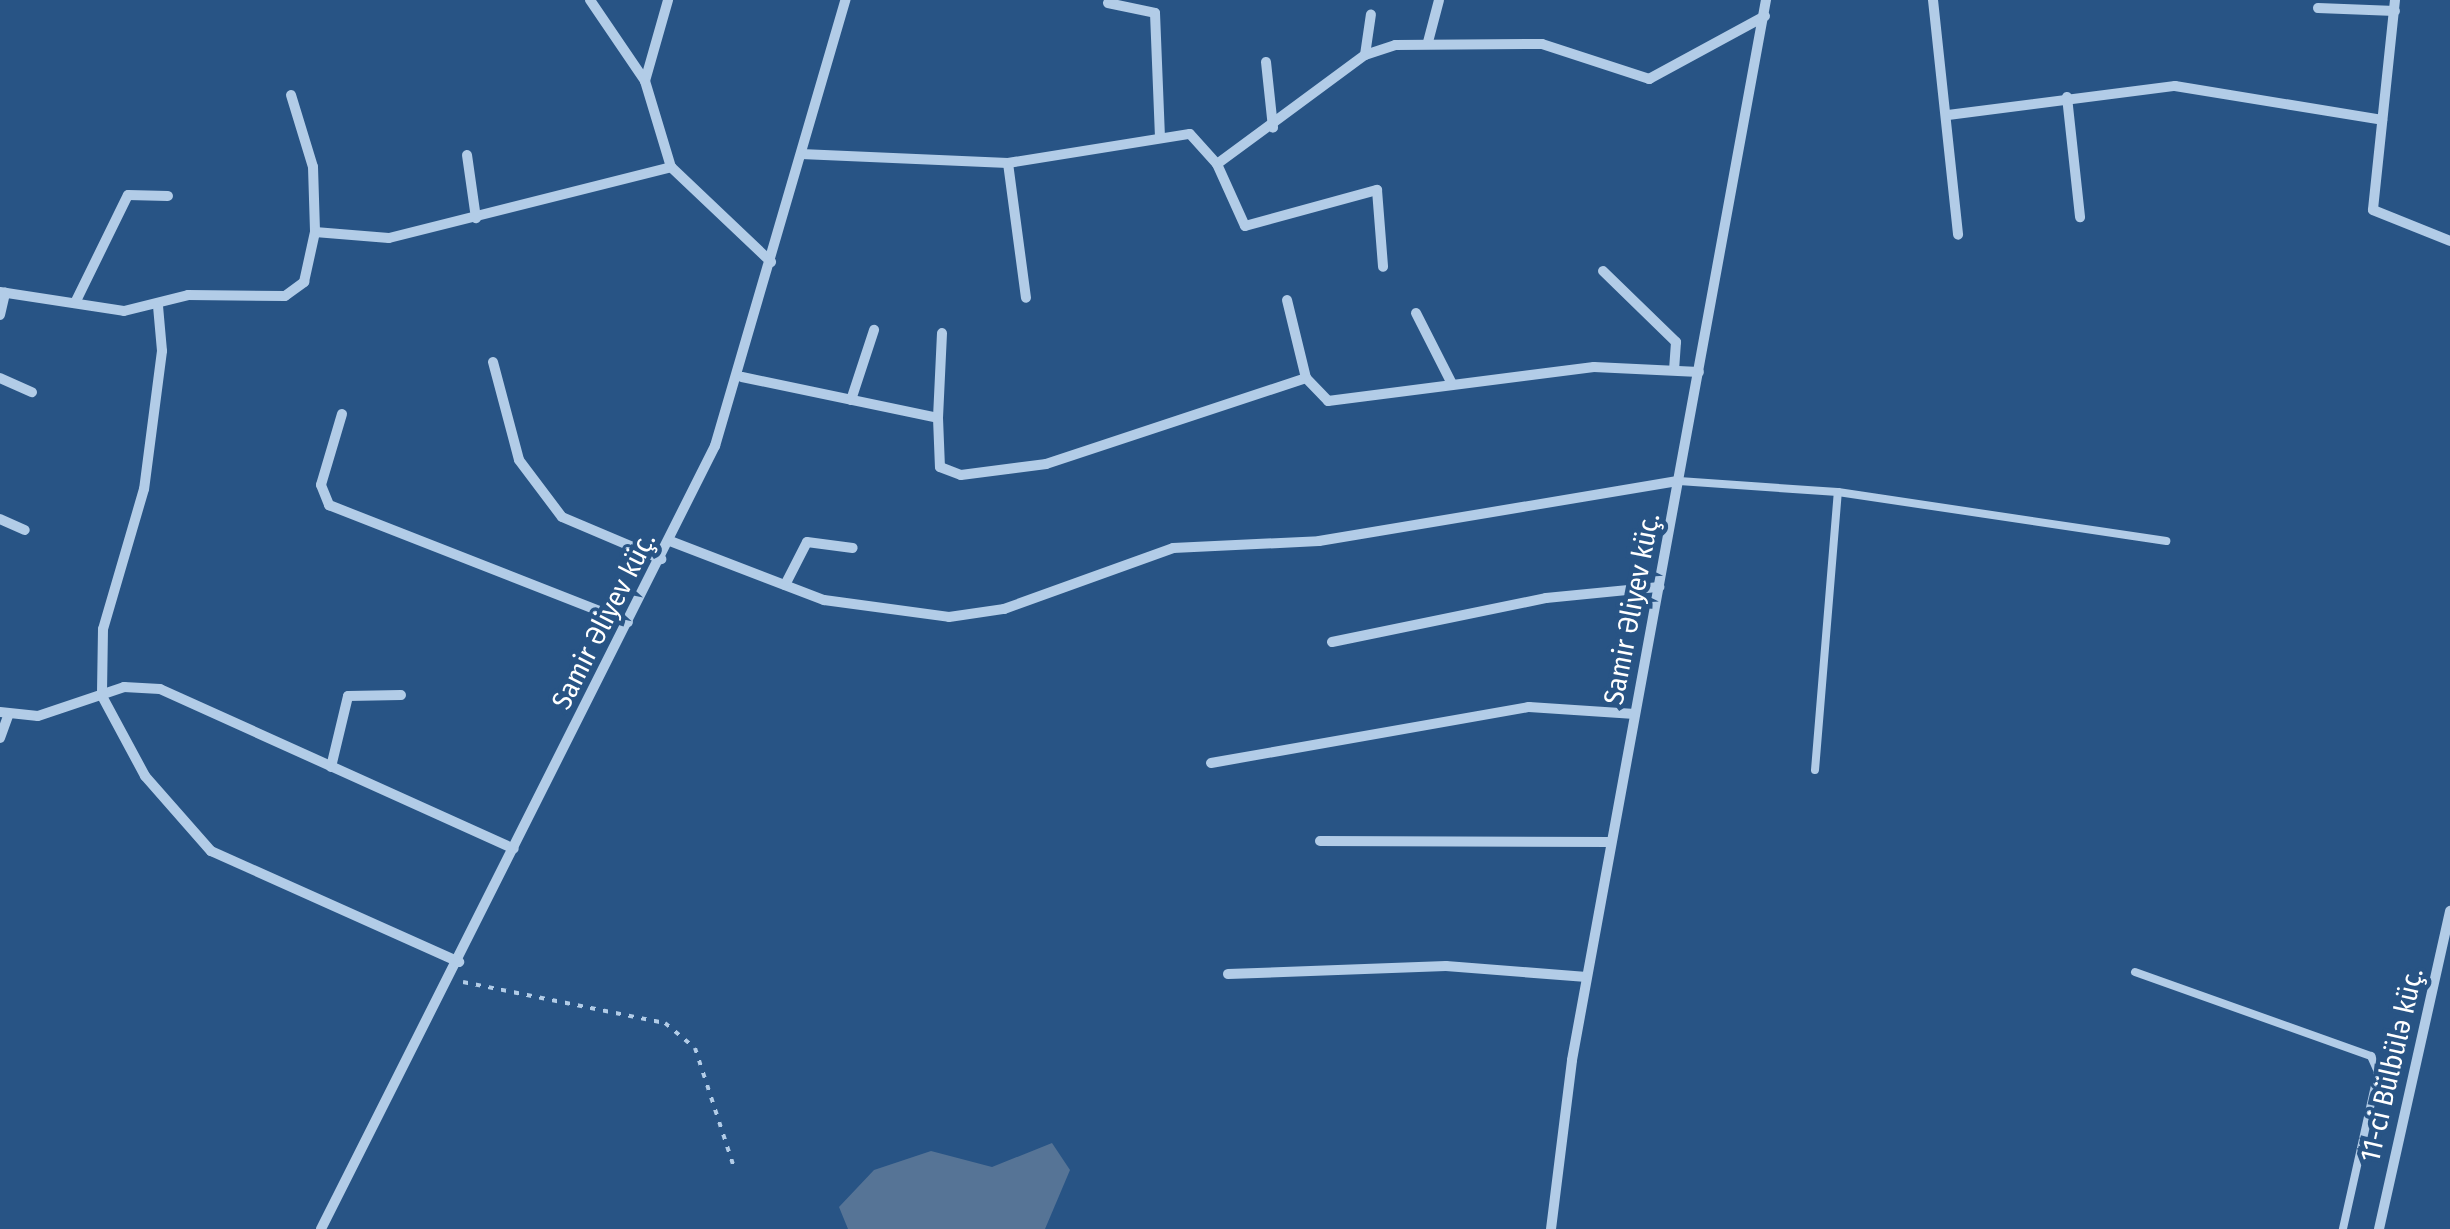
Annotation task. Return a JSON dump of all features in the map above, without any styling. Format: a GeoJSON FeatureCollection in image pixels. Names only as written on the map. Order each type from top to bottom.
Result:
{"type":"FeatureCollection","features":[{"type":"Feature","properties":{"kind":"street"},"geometry":{"type":"LineString","coordinates":[[590,0],[645,82],[671,167],[771,262]]}},
{"type":"Feature","properties":{"kind":"street"},"geometry":{"type":"LineString","coordinates":[[645,82],[668,0]]}},
{"type":"Feature","properties":{"kind":"street","name":"Samir Əliyev küç."},"geometry":{"type":"LineString","coordinates":[[320,1229],[460,962],[670,541],[742,377],[845,0]]}},
{"type":"Feature","properties":{"kind":"street"},"geometry":{"type":"LineString","coordinates":[[1428,42],[1439,0]]}},
{"type":"Feature","properties":{"kind":"street","name":"Samir Əliyev küç."},"geometry":{"type":"LineString","coordinates":[[1552,1229],[1587,977],[1766,0]]}},
{"type":"Feature","properties":{"kind":"street"},"geometry":{"type":"LineString","coordinates":[[1933,0],[1958,235]]}},
{"type":"Feature","properties":{"kind":"street"},"geometry":{"type":"LineString","coordinates":[[1108,3],[1155,13],[1160,138]]}},
{"type":"Feature","properties":{"kind":"street"},"geometry":{"type":"LineString","coordinates":[[2318,8],[2395,6],[2372,210],[2450,241]]}},
{"type":"Feature","properties":{"kind":"street"},"geometry":{"type":"LineString","coordinates":[[1365,55],[1372,14]]}},
{"type":"Feature","properties":{"kind":"street"},"geometry":{"type":"LineString","coordinates":[[1217,164],[1273,128],[1365,55],[1428,42],[1542,44],[1649,79],[1765,16]]}},
{"type":"Feature","properties":{"kind":"street"},"geometry":{"type":"LineString","coordinates":[[1266,62],[1273,128]]}},
{"type":"Feature","properties":{"kind":"street"},"geometry":{"type":"LineString","coordinates":[[1948,114],[2175,86],[2382,120]]}},
{"type":"Feature","properties":{"kind":"street"},"geometry":{"type":"LineString","coordinates":[[0,315],[3,292],[76,303],[158,306],[188,295],[296,293],[314,232],[313,166],[290,95]]}},
{"type":"Feature","properties":{"kind":"street"},"geometry":{"type":"LineString","coordinates":[[2067,97],[2080,217]]}},
{"type":"Feature","properties":{"kind":"street"},"geometry":{"type":"LineString","coordinates":[[801,154],[1008,162],[1196,136],[1217,164],[1246,226],[1378,190],[1384,267]]}},
{"type":"Feature","properties":{"kind":"street"},"geometry":{"type":"LineString","coordinates":[[467,155],[476,218]]}},
{"type":"Feature","properties":{"kind":"street"},"geometry":{"type":"LineString","coordinates":[[1008,162],[1026,298]]}},
{"type":"Feature","properties":{"kind":"street"},"geometry":{"type":"LineString","coordinates":[[314,232],[389,238],[671,167]]}},
{"type":"Feature","properties":{"kind":"street"},"geometry":{"type":"LineString","coordinates":[[76,303],[128,195],[168,196]]}},
{"type":"Feature","properties":{"kind":"street"},"geometry":{"type":"LineString","coordinates":[[1603,271],[1676,342],[1674,368]]}},
{"type":"Feature","properties":{"kind":"street"},"geometry":{"type":"LineString","coordinates":[[1286,300],[1306,378],[1328,401],[1452,384],[1674,368],[1699,372]]}},
{"type":"Feature","properties":{"kind":"street"},"geometry":{"type":"LineString","coordinates":[[158,306],[162,351],[144,489],[103,629],[102,696],[145,776],[211,851],[460,962]]}},
{"type":"Feature","properties":{"kind":"street"},"geometry":{"type":"LineString","coordinates":[[1416,312],[1452,384]]}},
{"type":"Feature","properties":{"kind":"street"},"geometry":{"type":"LineString","coordinates":[[851,400],[874,330]]}},
{"type":"Feature","properties":{"kind":"street"},"geometry":{"type":"LineString","coordinates":[[942,333],[940,467],[961,476],[1046,464],[1306,378]]}},
{"type":"Feature","properties":{"kind":"street"},"geometry":{"type":"LineString","coordinates":[[492,362],[519,460],[562,517],[661,559]]}},
{"type":"Feature","properties":{"kind":"street"},"geometry":{"type":"LineString","coordinates":[[742,377],[938,418]]}},
{"type":"Feature","properties":{"kind":"street"},"geometry":{"type":"LineString","coordinates":[[0,378],[32,392]]}},
{"type":"Feature","properties":{"kind":"street"},"geometry":{"type":"LineString","coordinates":[[342,414],[321,485],[329,504],[628,622]]}},
{"type":"Feature","properties":{"kind":"street"},"geometry":{"type":"LineString","coordinates":[[670,541],[785,585],[889,615],[949,617],[1004,609],[1173,548],[1319,541],[1679,481]]}},
{"type":"Feature","properties":{"kind":"street"},"geometry":{"type":"LineString","coordinates":[[0,519],[25,530]]}},
{"type":"Feature","properties":{"kind":"street"},"geometry":{"type":"LineString","coordinates":[[785,585],[807,542],[853,548]]}},
{"type":"Feature","properties":{"kind":"street"},"geometry":{"type":"LineString","coordinates":[[1332,642],[1546,598],[1659,587]]}},
{"type":"Feature","properties":{"kind":"street"},"geometry":{"type":"LineString","coordinates":[[0,738],[4,714],[160,689],[514,849]]}},
{"type":"Feature","properties":{"kind":"street"},"geometry":{"type":"LineString","coordinates":[[331,767],[348,696],[401,695]]}},
{"type":"Feature","properties":{"kind":"street"},"geometry":{"type":"LineString","coordinates":[[1212,762],[1529,707],[1634,714]]}},
{"type":"Feature","properties":{"kind":"street"},"geometry":{"type":"LineString","coordinates":[[1320,841],[1611,842]]}},
{"type":"Feature","properties":{"kind":"street","name":"11-ci Bülbülə küç."},"geometry":{"type":"LineString","coordinates":[[2379,1229],[2450,911]]}},
{"type":"Feature","properties":{"kind":"street"},"geometry":{"type":"LineString","coordinates":[[1228,974],[1446,966],[1587,977]]}},
{"type":"Feature","properties":{"kind":"lane"},"geometry":{"type":"LineString","coordinates":[[1679,481],[1838,492],[2166,540]]}},
{"type":"Feature","properties":{"kind":"lane"},"geometry":{"type":"LineString","coordinates":[[1815,770],[1838,492]]}},
{"type":"Feature","properties":{"kind":"lane"},"geometry":{"type":"LineString","coordinates":[[2135,972],[2371,1056],[2378,1072],[2343,1229]]}},
{"type":"Feature","properties":{"kind":"path"},"geometry":{"type":"LineString","coordinates":[[451,978],[665,1023],[695,1048],[734,1167]]}},
{"type":"Feature","properties":{"kind":"water"},"geometry":{"type":"Polygon","coordinates":[[[1052,1143],[1070,1170],[1045,1229],[848,1229],[839,1207],[874,1170],[931,1151],[992,1167],[1052,1143]]]}}]}
